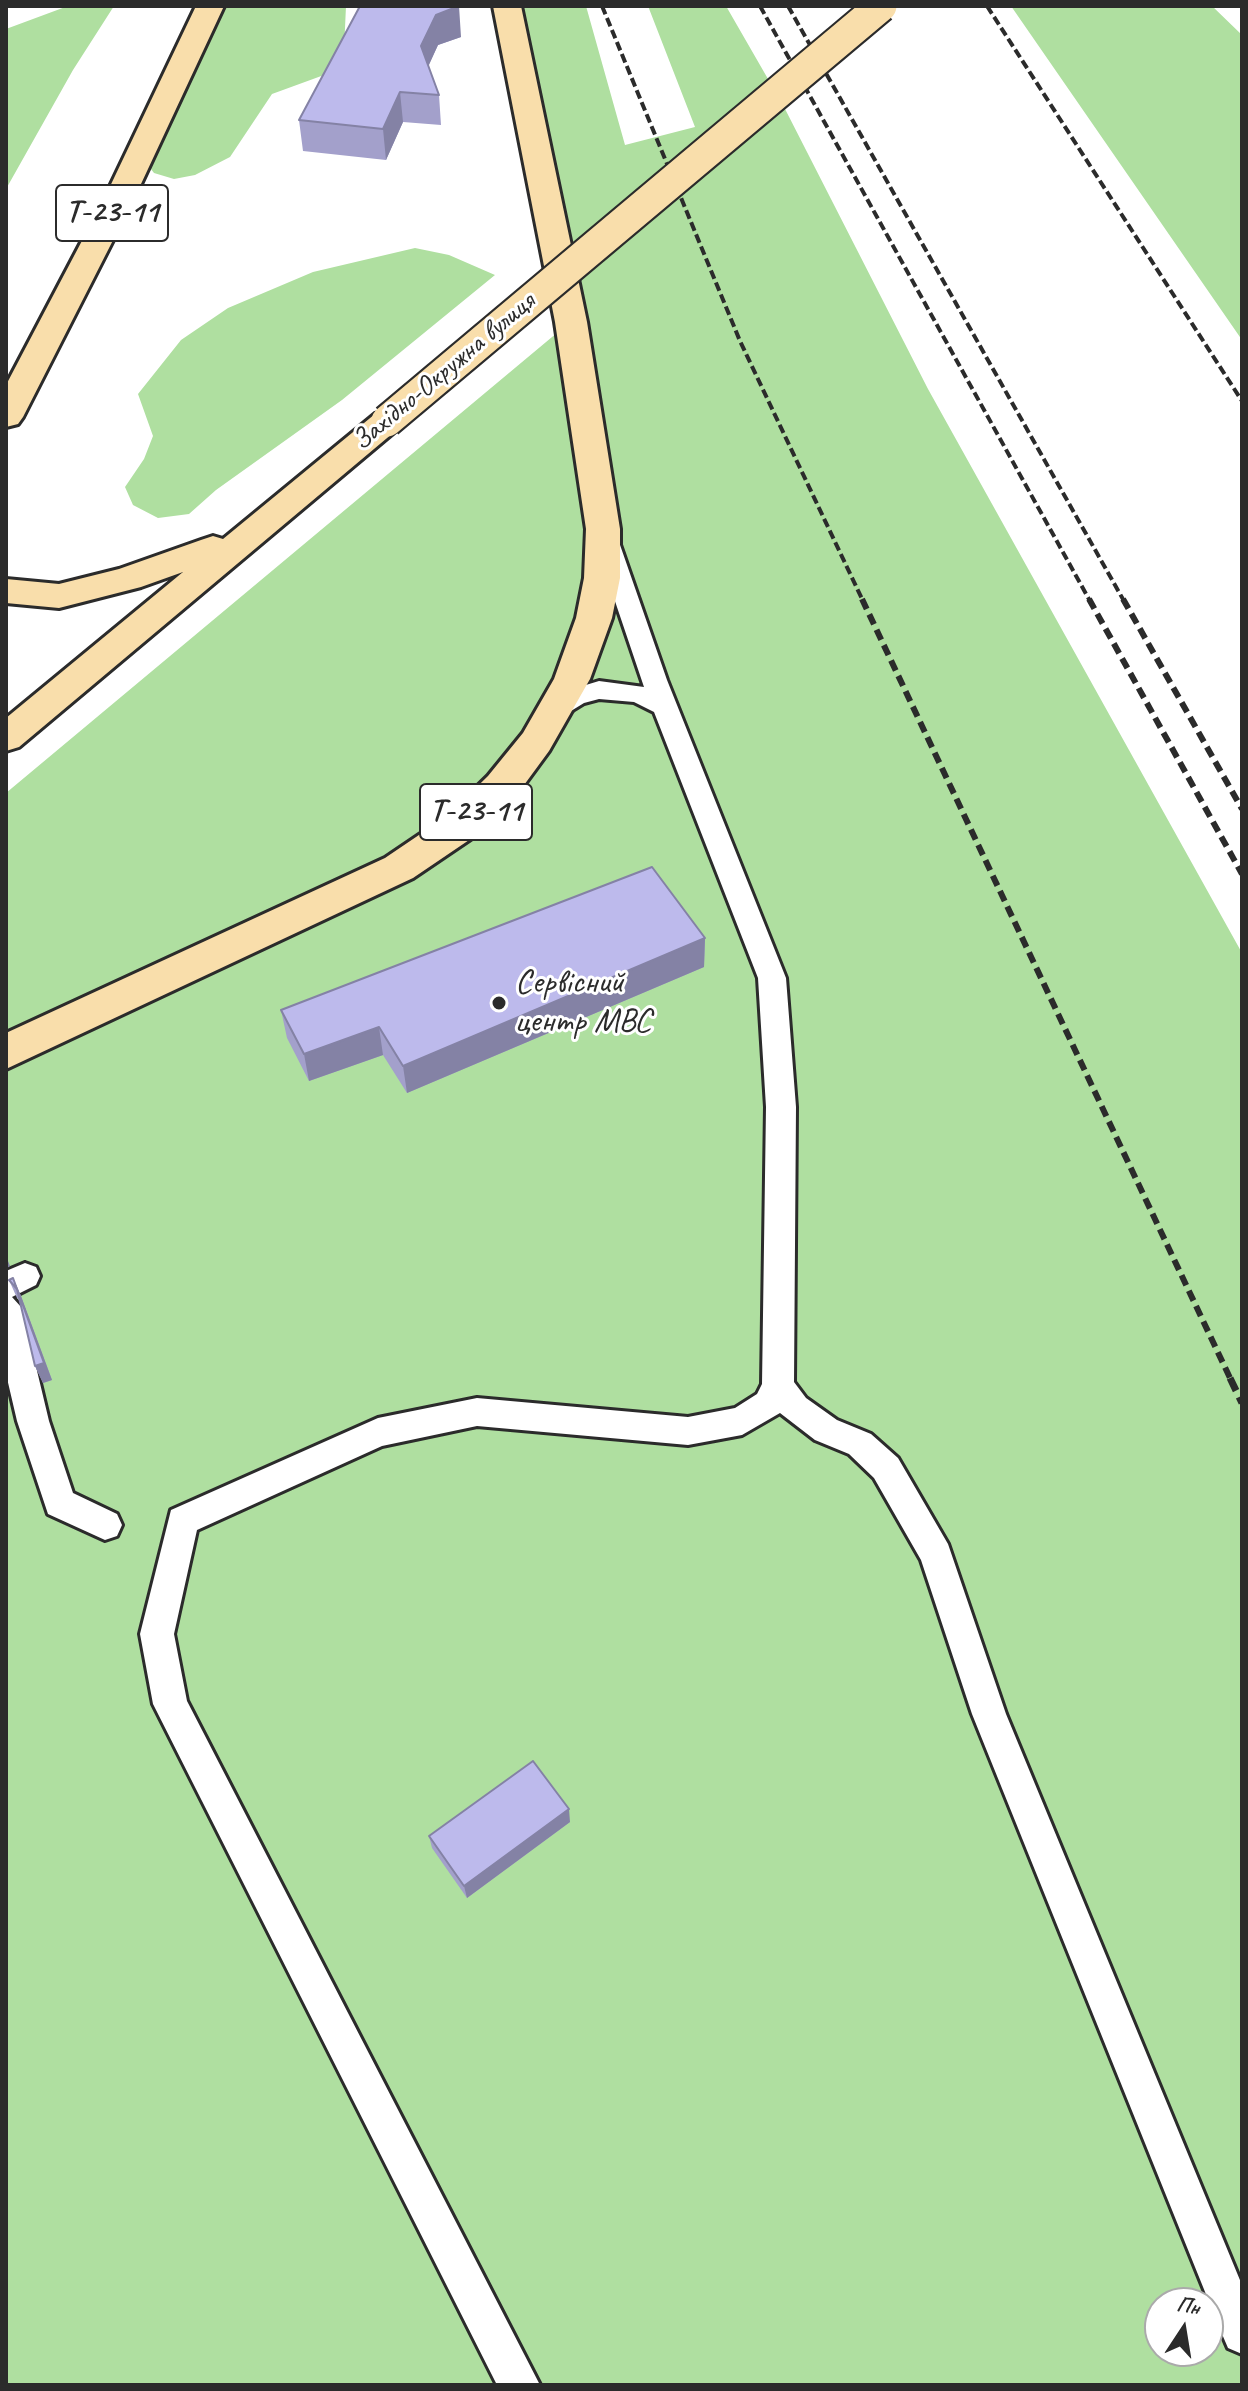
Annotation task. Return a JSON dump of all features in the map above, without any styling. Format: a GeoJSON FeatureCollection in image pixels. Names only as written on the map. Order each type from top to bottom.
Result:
{"type":"FeatureCollection","features":[{"type":"Feature","properties":{"kind":"main road","name":"Т-23-11"},"geometry":{"type":"LineString","coordinates":[[6,417],[119,199],[210,6]]}},
{"type":"Feature","properties":{"kind":"main road","name":"Т-23-11"},"geometry":{"type":"LineString","coordinates":[[6,1052],[399,868],[461,826],[502,786],[553,713],[572,679],[594,618],[602,578],[603,529],[568,307],[507,6]]}},
{"type":"Feature","properties":{"kind":"main road","name":"Західно-Окружна вулиця"},"geometry":{"type":"LineString","coordinates":[[6,738],[881,6]]}},
{"type":"Feature","properties":{"kind":"main road"},"geometry":{"type":"LineString","coordinates":[[6,591],[59,596],[128,579],[245,536]]}},
{"type":"Feature","properties":{"kind":"lane"},"geometry":{"type":"LineString","coordinates":[[603,529],[665,707],[772,978],[781,1107],[778,1386],[768,1404],[742,1421]]}},
{"type":"Feature","properties":{"kind":"lane"},"geometry":{"type":"LineString","coordinates":[[553,713],[575,697],[599,690],[639,694],[665,707]]}},
{"type":"Feature","properties":{"kind":"lane"},"geometry":{"type":"LineString","coordinates":[[6,1308],[33,1421],[60,1503],[105,1525]]}},
{"type":"Feature","properties":{"kind":"lane"},"geometry":{"type":"LineString","coordinates":[[778,1386],[795,1408],[826,1430]]}},
{"type":"Feature","properties":{"kind":"lane"},"geometry":{"type":"LineString","coordinates":[[519,2385],[170,1704],[157,1634],[183,1521],[378,1432],[477,1412],[688,1431],[742,1421],[781,1419],[826,1430],[860,1444],[886,1468],[936,1555],[989,1714],[1242,2334]]}},
{"type":"Feature","properties":{"kind":"green space"},"geometry":{"type":"Polygon","coordinates":[[[68,6],[114,6],[73,70],[6,189],[6,29],[68,6]]]}},
{"type":"Feature","properties":{"kind":"green space"},"geometry":{"type":"Polygon","coordinates":[[[225,6],[346,6],[344,50],[335,71],[272,94],[230,157],[195,175],[174,179],[154,173],[147,164],[225,6]]]}},
{"type":"Feature","properties":{"kind":"green space"},"geometry":{"type":"Polygon","coordinates":[[[507,6],[586,6],[625,145],[695,127],[648,6],[726,6],[783,105],[928,389],[1242,953],[1242,2385],[6,2385],[6,793],[570,322],[507,6]]]}},
{"type":"Feature","properties":{"kind":"green space"},"geometry":{"type":"Polygon","coordinates":[[[1011,6],[1212,6],[1242,35],[1242,340],[1011,6]]]}},
{"type":"Feature","properties":{"kind":"green space"},"geometry":{"type":"Polygon","coordinates":[[[415,248],[449,255],[495,275],[342,400],[216,490],[189,514],[158,518],[133,505],[125,487],[144,459],[153,436],[138,394],[181,340],[228,308],[313,272],[415,248]]]}},
{"type":"Feature","properties":{"kind":"building"},"geometry":{"type":"Polygon","coordinates":[[[360,6],[459,6],[436,15],[421,46],[439,95],[400,92],[383,129],[299,120],[360,6]]]}},
{"type":"Feature","properties":{"kind":"building","name":"Сервісний центр МВС"},"geometry":{"type":"Polygon","coordinates":[[[652,867],[705,938],[403,1066],[379,1027],[304,1054],[281,1010],[652,867]]]}},
{"type":"Feature","properties":{"kind":"building"},"geometry":{"type":"Polygon","coordinates":[[[13,1278],[44,1363],[35,1366],[17,1289],[9,1280],[13,1278]]]}},
{"type":"Feature","properties":{"kind":"building"},"geometry":{"type":"Polygon","coordinates":[[[533,1761],[569,1809],[464,1886],[429,1836],[533,1761]]]}},
{"type":"Feature","properties":{"kind":"railway"},"geometry":{"type":"LineString","coordinates":[[602,6],[740,341],[863,601]]}},
{"type":"Feature","properties":{"kind":"railway"},"geometry":{"type":"LineString","coordinates":[[760,6],[1090,601]]}},
{"type":"Feature","properties":{"kind":"railway"},"geometry":{"type":"LineString","coordinates":[[788,6],[1124,601]]}},
{"type":"Feature","properties":{"kind":"railway"},"geometry":{"type":"LineString","coordinates":[[987,6],[1242,401]]}},
{"type":"Feature","properties":{"kind":"railway"},"geometry":{"type":"LineString","coordinates":[[862,599],[1231,1380]]}},
{"type":"Feature","properties":{"kind":"railway"},"geometry":{"type":"LineString","coordinates":[[1089,599],[1242,874]]}},
{"type":"Feature","properties":{"kind":"railway"},"geometry":{"type":"LineString","coordinates":[[1123,599],[1242,809]]}},
{"type":"Feature","properties":{"kind":"railway"},"geometry":{"type":"LineString","coordinates":[[1230,1378],[1242,1403]]}},
{"type":"Feature","properties":{"kind":"place","name":"Сервісний центр МВС"},"geometry":{"type":"Point","coordinates":[499,1003]}}]}
